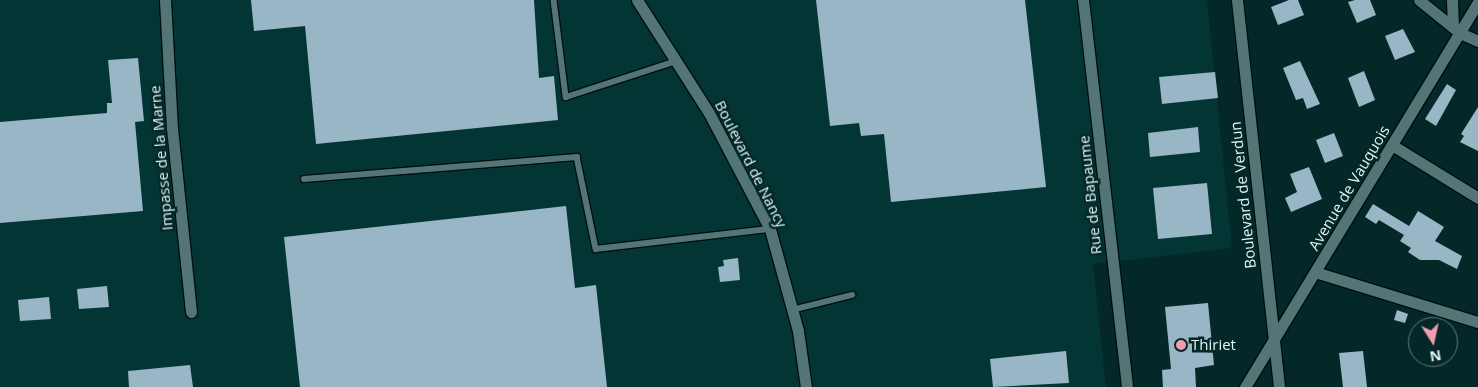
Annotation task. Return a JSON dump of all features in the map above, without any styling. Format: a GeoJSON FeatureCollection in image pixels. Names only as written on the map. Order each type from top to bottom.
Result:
{"type":"FeatureCollection","features":[{"type":"Feature","properties":{"kind":"street","name":"Impasse de la Marne"},"geometry":{"type":"LineString","coordinates":[[165,0],[172,128],[191,312]]}},
{"type":"Feature","properties":{"kind":"street","name":"Boulevard de Nancy"},"geometry":{"type":"LineString","coordinates":[[637,0],[709,113],[770,229],[792,310],[806,387]]}},
{"type":"Feature","properties":{"kind":"street","name":"Rue de Bapaume"},"geometry":{"type":"LineString","coordinates":[[1083,0],[1127,387]]}},
{"type":"Feature","properties":{"kind":"street","name":"Boulevard de Verdun"},"geometry":{"type":"LineString","coordinates":[[1238,0],[1279,387]]}},
{"type":"Feature","properties":{"kind":"street"},"geometry":{"type":"LineString","coordinates":[[1419,0],[1457,30],[1478,40]]}},
{"type":"Feature","properties":{"kind":"street"},"geometry":{"type":"LineString","coordinates":[[1452,0],[1457,30]]}},
{"type":"Feature","properties":{"kind":"street","name":"Avenue de Vauquois"},"geometry":{"type":"LineString","coordinates":[[1245,387],[1392,145],[1457,30],[1478,3]]}},
{"type":"Feature","properties":{"kind":"street"},"geometry":{"type":"LineString","coordinates":[[1392,145],[1478,198]]}},
{"type":"Feature","properties":{"kind":"street"},"geometry":{"type":"LineString","coordinates":[[1315,272],[1478,322]]}},
{"type":"Feature","properties":{"kind":"lane"},"geometry":{"type":"LineString","coordinates":[[554,0],[566,96],[676,61]]}},
{"type":"Feature","properties":{"kind":"lane"},"geometry":{"type":"LineString","coordinates":[[304,179],[577,157],[596,249],[770,229]]}},
{"type":"Feature","properties":{"kind":"lane"},"geometry":{"type":"LineString","coordinates":[[792,310],[852,295]]}},
{"type":"Feature","properties":{"kind":"shaded area"},"geometry":{"type":"Polygon","coordinates":[[[0,0],[1207,0],[1232,248],[1093,264],[1106,387],[0,387],[0,0]]]}},
{"type":"Feature","properties":{"kind":"building"},"geometry":{"type":"Polygon","coordinates":[[[251,0],[534,0],[539,78],[554,76],[558,120],[316,144],[305,26],[254,31],[251,0]]]}},
{"type":"Feature","properties":{"kind":"building"},"geometry":{"type":"Polygon","coordinates":[[[816,0],[1025,0],[1046,187],[891,202],[884,134],[861,136],[859,123],[830,126],[816,0]]]}},
{"type":"Feature","properties":{"kind":"building"},"geometry":{"type":"Polygon","coordinates":[[[1289,0],[1298,0],[1304,15],[1278,25],[1271,7],[1289,0]]]}},
{"type":"Feature","properties":{"kind":"building"},"geometry":{"type":"Polygon","coordinates":[[[1370,0],[1376,15],[1357,23],[1348,2],[1370,0]]]}},
{"type":"Feature","properties":{"kind":"building"},"geometry":{"type":"Polygon","coordinates":[[[1403,29],[1415,52],[1395,60],[1385,36],[1403,29]]]}},
{"type":"Feature","properties":{"kind":"building"},"geometry":{"type":"Polygon","coordinates":[[[138,58],[144,121],[135,122],[143,211],[0,223],[0,122],[107,113],[107,103],[112,103],[108,60],[138,58]]]}},
{"type":"Feature","properties":{"kind":"building"},"geometry":{"type":"Polygon","coordinates":[[[1300,61],[1320,104],[1307,109],[1303,98],[1296,100],[1283,68],[1300,61]]]}},
{"type":"Feature","properties":{"kind":"building"},"geometry":{"type":"Polygon","coordinates":[[[1364,71],[1375,100],[1359,107],[1348,78],[1364,71]]]}},
{"type":"Feature","properties":{"kind":"building"},"geometry":{"type":"Polygon","coordinates":[[[1215,72],[1218,98],[1162,104],[1159,77],[1215,72]]]}},
{"type":"Feature","properties":{"kind":"building"},"geometry":{"type":"Polygon","coordinates":[[[1447,84],[1456,90],[1436,126],[1425,119],[1447,84]]]}},
{"type":"Feature","properties":{"kind":"building"},"geometry":{"type":"Polygon","coordinates":[[[1478,107],[1478,151],[1460,142],[1464,136],[1461,134],[1478,107]]]}},
{"type":"Feature","properties":{"kind":"building"},"geometry":{"type":"Polygon","coordinates":[[[1198,127],[1200,152],[1150,157],[1148,133],[1198,127]]]}},
{"type":"Feature","properties":{"kind":"building"},"geometry":{"type":"Polygon","coordinates":[[[1334,133],[1343,156],[1325,163],[1316,140],[1334,133]]]}},
{"type":"Feature","properties":{"kind":"building"},"geometry":{"type":"Polygon","coordinates":[[[1309,167],[1322,199],[1291,212],[1285,198],[1297,192],[1290,174],[1309,167]]]}},
{"type":"Feature","properties":{"kind":"building"},"geometry":{"type":"Polygon","coordinates":[[[1207,183],[1212,234],[1158,239],[1153,188],[1207,183]]]}},
{"type":"Feature","properties":{"kind":"building"},"geometry":{"type":"Polygon","coordinates":[[[1373,204],[1409,226],[1418,211],[1444,227],[1435,241],[1462,256],[1457,269],[1439,260],[1420,260],[1408,252],[1411,248],[1400,241],[1404,235],[1379,220],[1376,224],[1365,217],[1373,204]]]}},
{"type":"Feature","properties":{"kind":"building"},"geometry":{"type":"Polygon","coordinates":[[[566,206],[575,288],[596,285],[607,387],[300,387],[284,237],[566,206]]]}},
{"type":"Feature","properties":{"kind":"building"},"geometry":{"type":"Polygon","coordinates":[[[738,258],[740,280],[720,282],[718,267],[724,266],[723,260],[738,258]]]}},
{"type":"Feature","properties":{"kind":"building"},"geometry":{"type":"Polygon","coordinates":[[[107,286],[109,307],[79,309],[77,289],[107,286]]]}},
{"type":"Feature","properties":{"kind":"building"},"geometry":{"type":"Polygon","coordinates":[[[49,297],[51,319],[20,321],[18,300],[49,297]]]}},
{"type":"Feature","properties":{"kind":"building"},"geometry":{"type":"Polygon","coordinates":[[[1208,303],[1214,365],[1195,368],[1196,387],[1163,387],[1162,370],[1171,369],[1165,307],[1208,303]]]}},
{"type":"Feature","properties":{"kind":"building"},"geometry":{"type":"Polygon","coordinates":[[[1397,310],[1408,314],[1405,323],[1394,320],[1397,310]]]}},
{"type":"Feature","properties":{"kind":"building"},"geometry":{"type":"Polygon","coordinates":[[[1066,351],[1069,383],[993,387],[990,359],[1066,351]]]}},
{"type":"Feature","properties":{"kind":"building"},"geometry":{"type":"Polygon","coordinates":[[[1363,351],[1367,387],[1343,387],[1339,353],[1363,351]]]}},
{"type":"Feature","properties":{"kind":"building"},"geometry":{"type":"Polygon","coordinates":[[[190,365],[193,387],[129,387],[128,371],[190,365]]]}},
{"type":"Feature","properties":{"kind":"place","name":"Thiriet"},"geometry":{"type":"Point","coordinates":[1181,345]}}]}
